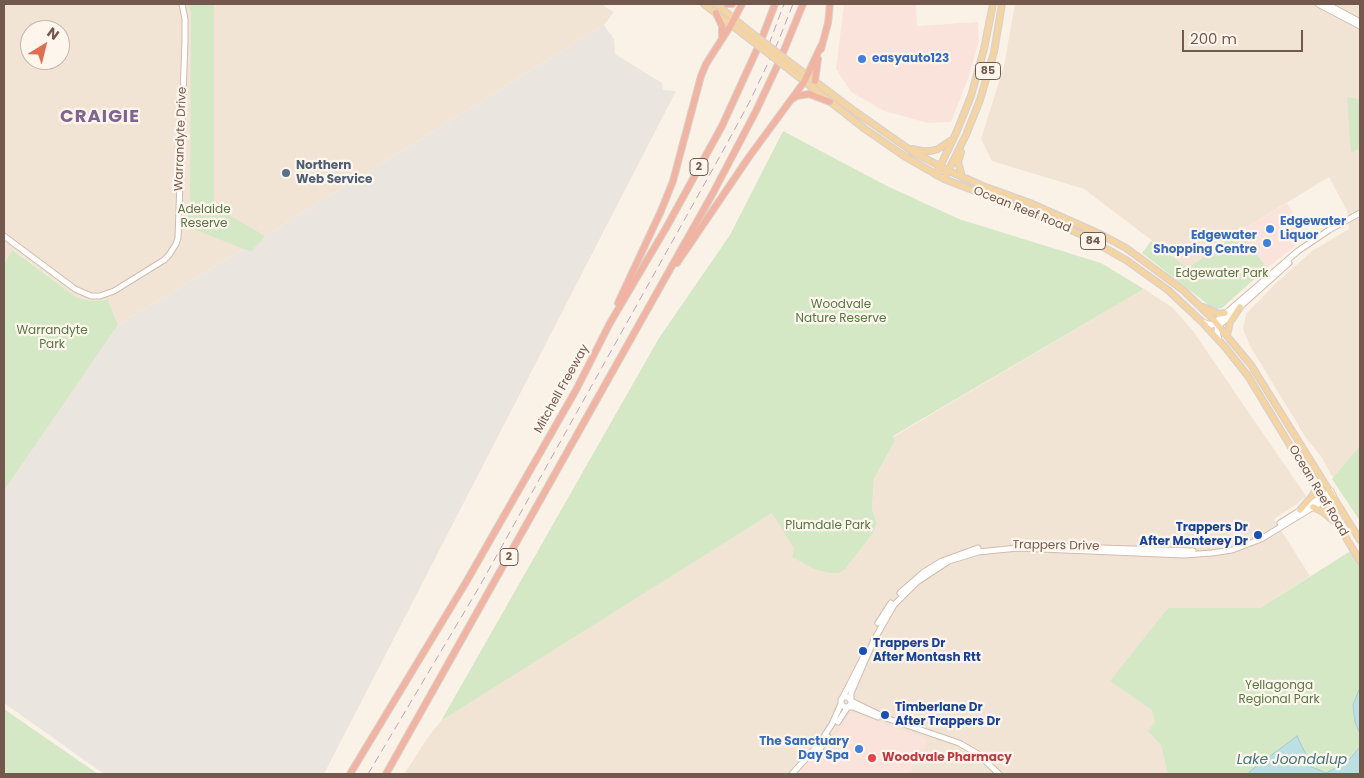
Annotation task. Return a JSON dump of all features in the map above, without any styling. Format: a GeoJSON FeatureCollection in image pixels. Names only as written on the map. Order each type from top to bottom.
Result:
{"type":"FeatureCollection","features":[{"type":"Feature","properties":{"kind":"highway"},"geometry":{"type":"LineString","coordinates":[[727,4],[732,4]]}},
{"type":"Feature","properties":{"kind":"highway"},"geometry":{"type":"LineString","coordinates":[[610,323],[670,188],[701,76],[706,64],[722,36],[733,22],[742,4]]}},
{"type":"Feature","properties":{"kind":"highway","name":"Mitchell Freeway"},"geometry":{"type":"LineString","coordinates":[[350,774],[465,584],[571,398],[610,323],[666,228],[722,126],[760,43],[775,4]]}},
{"type":"Feature","properties":{"kind":"highway","name":"2"},"geometry":{"type":"LineString","coordinates":[[386,774],[668,273],[756,111],[803,4]]}},
{"type":"Feature","properties":{"kind":"highway"},"geometry":{"type":"LineString","coordinates":[[668,273],[685,252],[734,179],[806,79],[821,46],[828,23],[830,4]]}},
{"type":"Feature","properties":{"kind":"highway"},"geometry":{"type":"LineString","coordinates":[[716,13],[722,26],[722,36]]}},
{"type":"Feature","properties":{"kind":"highway"},"geometry":{"type":"LineString","coordinates":[[816,81],[821,46]]}},
{"type":"Feature","properties":{"kind":"highway"},"geometry":{"type":"LineString","coordinates":[[791,100],[797,96],[809,94],[830,102]]}},
{"type":"Feature","properties":{"kind":"main road","name":"Warrandyte Drive"},"geometry":{"type":"LineString","coordinates":[[4,236],[75,289],[91,296],[100,296],[114,291],[169,255],[178,238],[185,40],[185,19],[182,4]]}},
{"type":"Feature","properties":{"kind":"main road","name":"Ocean Reef Road"},"geometry":{"type":"LineString","coordinates":[[704,4],[733,22]]}},
{"type":"Feature","properties":{"kind":"main road","name":"Ocean Reef Road"},"geometry":{"type":"LineString","coordinates":[[716,4],[733,22],[786,67],[806,79],[816,81],[905,147],[962,177],[1030,203],[1102,235],[1146,262],[1183,290],[1202,306],[1251,365],[1360,540]]}},
{"type":"Feature","properties":{"kind":"main road","name":"85"},"geometry":{"type":"LineString","coordinates":[[936,175],[971,96],[984,50],[993,4]]}},
{"type":"Feature","properties":{"kind":"main road","name":"85"},"geometry":{"type":"LineString","coordinates":[[944,179],[966,135],[980,100],[994,52],[1002,4]]}},
{"type":"Feature","properties":{"kind":"main road"},"geometry":{"type":"LineString","coordinates":[[1318,4],[1360,26]]}},
{"type":"Feature","properties":{"kind":"main road"},"geometry":{"type":"LineString","coordinates":[[1327,4],[1360,22]]}},
{"type":"Feature","properties":{"kind":"main road","name":"Ocean Reef Road"},"geometry":{"type":"LineString","coordinates":[[752,37],[788,60],[830,102],[896,151],[944,179],[1080,234],[1126,260],[1168,290],[1219,340],[1248,376],[1360,561]]}},
{"type":"Feature","properties":{"kind":"main road"},"geometry":{"type":"LineString","coordinates":[[905,147],[931,151],[948,143],[957,131]]}},
{"type":"Feature","properties":{"kind":"main road"},"geometry":{"type":"LineString","coordinates":[[962,177],[958,162],[966,135]]}},
{"type":"Feature","properties":{"kind":"main road"},"geometry":{"type":"LineString","coordinates":[[1219,340],[1218,320],[1298,251],[1329,230],[1360,213]]}},
{"type":"Feature","properties":{"kind":"main road"},"geometry":{"type":"LineString","coordinates":[[1202,322],[1222,323],[1296,257],[1326,236],[1360,217]]}},
{"type":"Feature","properties":{"kind":"main road"},"geometry":{"type":"LineString","coordinates":[[1146,262],[1169,283],[1171,288],[1168,290]]}},
{"type":"Feature","properties":{"kind":"main road"},"geometry":{"type":"LineString","coordinates":[[1202,306],[1219,314],[1226,314]]}},
{"type":"Feature","properties":{"kind":"main road"},"geometry":{"type":"LineString","coordinates":[[1227,335],[1230,322],[1240,306]]}},
{"type":"Feature","properties":{"kind":"main road"},"geometry":{"type":"LineString","coordinates":[[1300,510],[1313,495],[1316,488]]}},
{"type":"Feature","properties":{"kind":"main road","name":"Trappers Drive"},"geometry":{"type":"LineString","coordinates":[[851,701],[851,693],[874,640],[894,605],[917,582],[949,561],[978,552],[1008,548],[1184,555],[1232,550],[1261,540],[1332,493]]}},
{"type":"Feature","properties":{"kind":"main road","name":"Trappers Drive"},"geometry":{"type":"LineString","coordinates":[[844,698],[876,628],[891,603],[924,572],[957,554],[984,547],[1004,545],[1182,551],[1211,550],[1255,539],[1300,510],[1323,499]]}},
{"type":"Feature","properties":{"kind":"main road"},"geometry":{"type":"LineString","coordinates":[[1313,507],[1323,512],[1340,527]]}},
{"type":"Feature","properties":{"kind":"main road"},"geometry":{"type":"LineString","coordinates":[[793,774],[819,744],[837,716],[841,700],[844,698],[848,698],[886,718],[959,743],[978,754],[999,774]]}},
{"type":"Feature","properties":{"kind":"main road"},"geometry":{"type":"LineString","coordinates":[[793,774],[822,746],[851,701]]}},
{"type":"Feature","properties":{"kind":"main road"},"geometry":{"type":"LineString","coordinates":[[841,704],[843,707],[853,707],[878,717],[886,718]]}},
{"type":"Feature","properties":{"kind":"shaded area"},"geometry":{"type":"Polygon","coordinates":[[[4,4],[605,4],[604,6],[614,12],[604,25],[118,325],[108,300],[92,301],[76,297],[14,250],[4,263],[4,4]]]}},
{"type":"Feature","properties":{"kind":"shaded area"},"geometry":{"type":"Polygon","coordinates":[[[844,4],[916,4],[917,26],[978,22],[979,41],[969,76],[951,122],[928,123],[884,111],[851,92],[836,69],[844,4]]]}},
{"type":"Feature","properties":{"kind":"shaded area"},"geometry":{"type":"Polygon","coordinates":[[[1015,4],[1360,4],[1360,448],[1335,479],[1321,456],[1306,438],[1250,346],[1243,329],[1246,314],[1275,284],[1312,251],[1349,229],[1348,213],[1329,177],[1240,231],[1188,268],[1084,189],[992,161],[981,139],[1004,66],[1015,4]]]}},
{"type":"Feature","properties":{"kind":"shaded area"},"geometry":{"type":"Polygon","coordinates":[[[604,25],[614,39],[615,54],[662,83],[663,90],[676,91],[324,774],[104,774],[4,703],[4,489],[118,325],[604,25]]]}},
{"type":"Feature","properties":{"kind":"shaded area"},"geometry":{"type":"Polygon","coordinates":[[[1287,203],[1305,232],[1304,239],[1267,268],[1240,231],[1287,203]]]}},
{"type":"Feature","properties":{"kind":"shaded area"},"geometry":{"type":"Polygon","coordinates":[[[1144,289],[1173,308],[1193,331],[1306,496],[1274,519],[1310,576],[1260,608],[1169,608],[1152,704],[1164,748],[1168,774],[404,774],[428,737],[441,721],[773,512],[795,548],[877,523],[872,509],[874,479],[895,441],[893,437],[1144,289]]]}},
{"type":"Feature","properties":{"kind":"shaded area"},"geometry":{"type":"Polygon","coordinates":[[[852,713],[928,739],[918,762],[909,774],[797,774],[830,739],[836,736],[848,715],[852,713]]]}},
{"type":"Feature","properties":{"kind":"green space","name":"Adelaide Reserve"},"geometry":{"type":"Polygon","coordinates":[[[187,4],[214,4],[214,206],[265,236],[251,252],[186,226],[190,200],[191,12],[187,4]]]}},
{"type":"Feature","properties":{"kind":"green space"},"geometry":{"type":"Polygon","coordinates":[[[1347,97],[1360,99],[1360,148],[1351,153],[1347,97]]]}},
{"type":"Feature","properties":{"kind":"green space","name":"Woodvale Nature Reserve"},"geometry":{"type":"Polygon","coordinates":[[[783,131],[887,186],[959,219],[1101,263],[1144,289],[893,436],[895,441],[874,479],[872,509],[877,523],[872,534],[845,569],[839,573],[814,569],[792,557],[794,548],[772,513],[441,721],[659,338],[730,235],[783,131]]]}},
{"type":"Feature","properties":{"kind":"green space","name":"Edgewater Park"},"geometry":{"type":"Polygon","coordinates":[[[1240,231],[1267,268],[1222,308],[1211,307],[1142,253],[1151,241],[1188,268],[1240,231]]]}},
{"type":"Feature","properties":{"kind":"green space","name":"Warrandyte Park"},"geometry":{"type":"Polygon","coordinates":[[[13,250],[76,297],[92,301],[108,300],[118,325],[4,489],[4,263],[13,250]]]}},
{"type":"Feature","properties":{"kind":"green space"},"geometry":{"type":"Polygon","coordinates":[[[1360,446],[1360,521],[1332,479],[1360,446]]]}},
{"type":"Feature","properties":{"kind":"green space","name":"Yellagonga Regional Park"},"geometry":{"type":"Polygon","coordinates":[[[1352,550],[1360,566],[1360,774],[1168,774],[1161,745],[1148,731],[1155,722],[1152,710],[1110,681],[1164,613],[1169,608],[1260,608],[1352,550]]]}},
{"type":"Feature","properties":{"kind":"green space"},"geometry":{"type":"Polygon","coordinates":[[[4,709],[98,774],[4,774],[4,709]]]}},
{"type":"Feature","properties":{"kind":"water","name":"Lake Joondalup"},"geometry":{"type":"Polygon","coordinates":[[[1360,687],[1360,734],[1355,722],[1353,705],[1360,687]]]}},
{"type":"Feature","properties":{"kind":"water","name":"Lake Joondalup"},"geometry":{"type":"Polygon","coordinates":[[[1297,736],[1312,767],[1326,773],[1347,762],[1360,747],[1360,774],[1249,774],[1249,772],[1297,736]]]}},
{"type":"Feature","properties":{"kind":"railway"},"geometry":{"type":"LineString","coordinates":[[769,44],[784,4]]}},
{"type":"Feature","properties":{"kind":"railway"},"geometry":{"type":"LineString","coordinates":[[368,774],[478,589],[724,149],[750,101],[778,42],[793,4]]}},
{"type":"Feature","properties":{"kind":"place","name":"easyauto123"},"geometry":{"type":"Point","coordinates":[862,59]}},
{"type":"Feature","properties":{"kind":"place","name":"Northern Web Service"},"geometry":{"type":"Point","coordinates":[286,173]}},
{"type":"Feature","properties":{"kind":"place","name":"Edgewater Liquor"},"geometry":{"type":"Point","coordinates":[1270,229]}},
{"type":"Feature","properties":{"kind":"place","name":"Edgewater Shopping Centre"},"geometry":{"type":"Point","coordinates":[1267,243]}},
{"type":"Feature","properties":{"kind":"place","name":"Trappers Dr After Monterey Dr"},"geometry":{"type":"Point","coordinates":[1258,535]}},
{"type":"Feature","properties":{"kind":"place","name":"Trappers Dr After Montash Rtt"},"geometry":{"type":"Point","coordinates":[863,651]}},
{"type":"Feature","properties":{"kind":"place","name":"Timberlane Dr After Trappers Dr"},"geometry":{"type":"Point","coordinates":[885,715]}},
{"type":"Feature","properties":{"kind":"place","name":"The Sanctuary Day Spa"},"geometry":{"type":"Point","coordinates":[859,749]}},
{"type":"Feature","properties":{"kind":"place","name":"Woodvale Pharmacy"},"geometry":{"type":"Point","coordinates":[872,758]}},
{"type":"Feature","properties":{"kind":"district","name":"CRAIGIE"},"geometry":{"type":"Point","coordinates":[100,117]}},
{"type":"Feature","properties":{"kind":"park label","name":"Plumdale Park"},"geometry":{"type":"Point","coordinates":[828,526]}}]}
